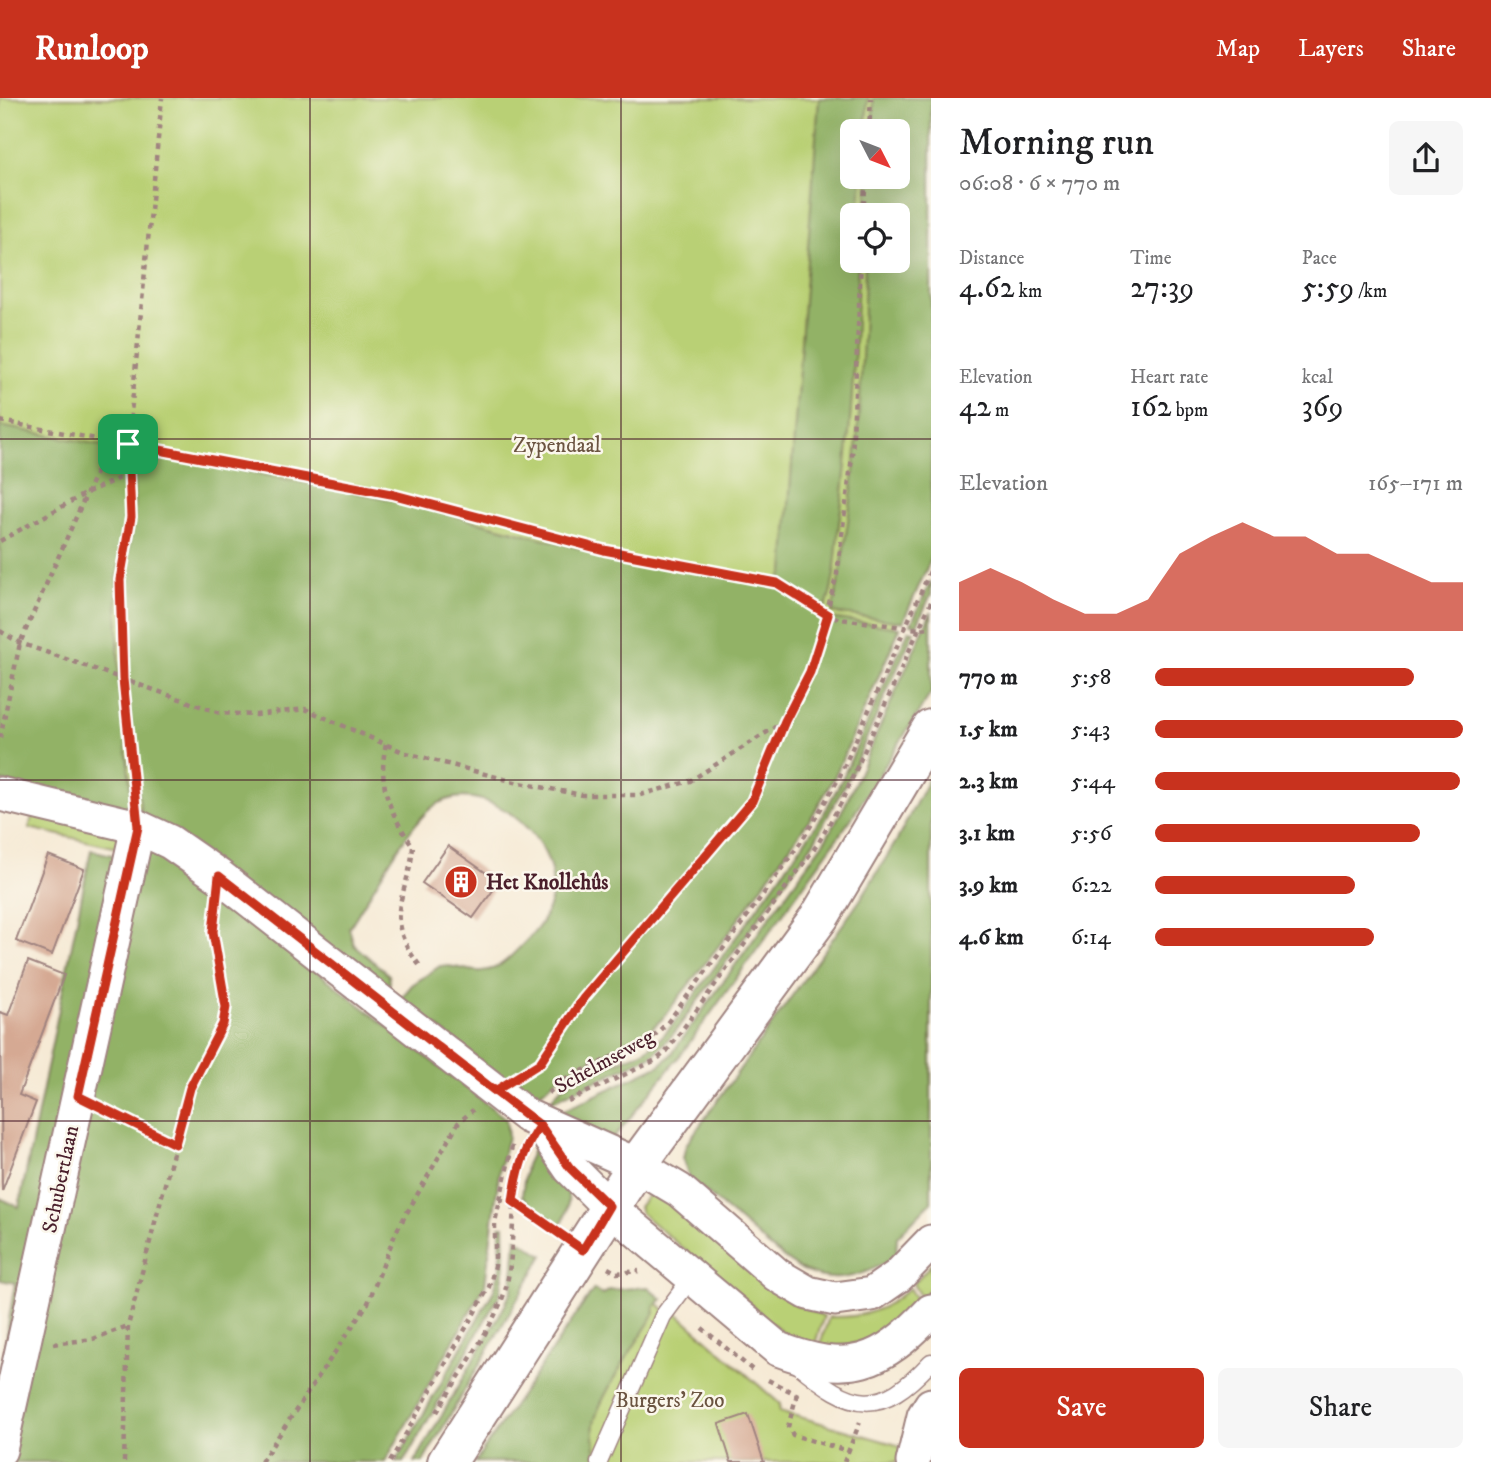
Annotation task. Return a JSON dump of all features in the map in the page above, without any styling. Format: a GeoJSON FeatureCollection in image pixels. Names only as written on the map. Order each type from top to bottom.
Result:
{"type":"FeatureCollection","features":[{"type":"Feature","properties":{"kind":"main road"},"geometry":{"type":"LineString","coordinates":[[447,1462],[637,1164],[820,916],[931,729]]}},
{"type":"Feature","properties":{"kind":"street"},"geometry":{"type":"LineString","coordinates":[[0,794],[138,827],[170,842],[219,876],[534,1120],[637,1164],[679,1190],[777,1275],[821,1298],[850,1299],[872,1294],[898,1276],[931,1242]]}},
{"type":"Feature","properties":{"kind":"street","name":"Schubertlaan"},"geometry":{"type":"LineString","coordinates":[[0,1450],[15,1349],[78,1096],[138,827]]}},
{"type":"Feature","properties":{"kind":"street"},"geometry":{"type":"LineString","coordinates":[[534,1120],[570,1168],[609,1206],[778,1349],[808,1361],[831,1364],[863,1360],[897,1346],[931,1311]]}},
{"type":"Feature","properties":{"kind":"street"},"geometry":{"type":"LineString","coordinates":[[913,1462],[924,1416],[931,1405]]}},
{"type":"Feature","properties":{"kind":"lane"},"geometry":{"type":"LineString","coordinates":[[599,1462],[663,1316],[692,1277]]}},
{"type":"Feature","properties":{"kind":"lane"},"geometry":{"type":"LineString","coordinates":[[778,1349],[822,1385],[857,1400],[887,1400],[908,1387],[931,1362]]}},
{"type":"Feature","properties":{"kind":"path"},"geometry":{"type":"LineString","coordinates":[[138,827],[123,679],[120,580],[131,517],[128,444],[162,98]]}},
{"type":"Feature","properties":{"kind":"path"},"geometry":{"type":"LineString","coordinates":[[870,119],[871,98]]}},
{"type":"Feature","properties":{"kind":"path"},"geometry":{"type":"LineString","coordinates":[[261,1462],[368,1303],[396,1232],[458,1123],[495,1091],[540,1063],[583,999],[752,801],[785,721],[810,672],[828,615],[837,574],[852,457],[860,273]]}},
{"type":"Feature","properties":{"kind":"path"},"geometry":{"type":"LineString","coordinates":[[0,421],[391,494],[604,550],[777,583],[828,615],[919,629],[931,628]]}},
{"type":"Feature","properties":{"kind":"path"},"geometry":{"type":"LineString","coordinates":[[0,738],[20,643],[110,441]]}},
{"type":"Feature","properties":{"kind":"path"},"geometry":{"type":"LineString","coordinates":[[0,541],[88,492],[130,476],[150,465],[166,450]]}},
{"type":"Feature","properties":{"kind":"path","name":"Schelmseweg"},"geometry":{"type":"LineString","coordinates":[[436,1414],[498,1307],[507,1285],[513,1201],[534,1120],[535,1104],[567,1078],[651,1039],[667,1023],[818,815],[839,778],[931,569]]}},
{"type":"Feature","properties":{"kind":"path","name":"Schelmseweg"},"geometry":{"type":"LineString","coordinates":[[390,1462],[489,1287],[495,1266],[495,1222],[516,1132],[553,1108],[656,1060],[666,1052],[819,842],[846,792],[931,602]]}},
{"type":"Feature","properties":{"kind":"path"},"geometry":{"type":"LineString","coordinates":[[0,631],[20,643],[220,713],[256,715],[305,709],[403,752],[515,782],[582,795],[640,795],[690,781],[785,721]]}},
{"type":"Feature","properties":{"kind":"path"},"geometry":{"type":"LineString","coordinates":[[386,744],[381,767],[384,790],[392,814],[414,846],[399,905],[399,924],[403,944],[420,966]]}},
{"type":"Feature","properties":{"kind":"path"},"geometry":{"type":"LineString","coordinates":[[124,1462],[128,1326],[190,1088],[223,1024],[226,1007],[213,932],[219,876]]}},
{"type":"Feature","properties":{"kind":"path"},"geometry":{"type":"LineString","coordinates":[[78,1096],[175,1144]]}},
{"type":"Feature","properties":{"kind":"path"},"geometry":{"type":"LineString","coordinates":[[499,1200],[513,1201],[583,1250]]}},
{"type":"Feature","properties":{"kind":"path"},"geometry":{"type":"LineString","coordinates":[[15,1349],[93,1339],[128,1326]]}},
{"type":"Feature","properties":{"kind":"path"},"geometry":{"type":"LineString","coordinates":[[797,1394],[788,1427],[793,1435],[848,1451]]}},
{"type":"Feature","properties":{"kind":"path"},"geometry":{"type":"LineString","coordinates":[[844,1462],[861,1420]]}},
{"type":"Feature","properties":{"kind":"green space","name":"Zypendaal"},"geometry":{"type":"Polygon","coordinates":[[[0,98],[931,98],[905,603],[829,770],[637,890],[464,781],[223,847],[111,795],[0,769],[0,98]]]}},
{"type":"Feature","properties":{"kind":"green space"},"geometry":{"type":"Polygon","coordinates":[[[819,98],[868,98],[866,119],[840,119],[840,189],[861,189],[860,203],[840,203],[840,273],[858,273],[847,458],[835,567],[825,608],[779,579],[784,572],[819,98]]]}},
{"type":"Feature","properties":{"kind":"green space"},"geometry":{"type":"Polygon","coordinates":[[[874,98],[931,98],[931,559],[903,622],[832,613],[853,482],[863,349],[865,273],[910,273],[910,203],[867,203],[868,189],[910,189],[910,119],[873,119],[874,98]]]}},
{"type":"Feature","properties":{"kind":"green space"},"geometry":{"type":"Polygon","coordinates":[[[0,426],[122,449],[125,456],[128,516],[117,580],[119,679],[133,812],[0,781],[0,426]]]}},
{"type":"Feature","properties":{"kind":"green space"},"geometry":{"type":"Polygon","coordinates":[[[141,451],[390,499],[603,554],[777,587],[830,618],[900,628],[835,776],[814,813],[731,930],[662,1019],[647,1033],[564,1073],[539,1094],[525,1097],[401,998],[412,985],[440,966],[472,971],[485,971],[496,967],[525,942],[546,913],[552,884],[546,856],[530,832],[508,812],[483,800],[457,798],[434,806],[423,815],[401,845],[349,928],[354,945],[389,975],[390,982],[386,991],[141,815],[126,681],[123,581],[134,516],[133,457],[141,451]]]}},
{"type":"Feature","properties":{"kind":"green space"},"geometry":{"type":"Polygon","coordinates":[[[931,581],[931,594],[917,625],[911,624],[931,581]]]}},
{"type":"Feature","properties":{"kind":"green space"},"geometry":{"type":"Polygon","coordinates":[[[931,612],[931,693],[851,819],[682,1053],[613,1139],[556,1114],[660,1065],[670,1056],[827,837],[845,805],[931,612]]]}},
{"type":"Feature","properties":{"kind":"green space"},"geometry":{"type":"Polygon","coordinates":[[[909,630],[914,631],[852,771],[814,842],[674,1033],[653,1055],[550,1102],[568,1083],[580,1076],[644,1051],[679,1017],[822,817],[842,779],[909,630]]]}},
{"type":"Feature","properties":{"kind":"green space"},"geometry":{"type":"Polygon","coordinates":[[[931,774],[931,1202],[897,1237],[896,1257],[874,1269],[855,1275],[822,1277],[791,1263],[689,1178],[683,1158],[686,1145],[860,900],[897,840],[931,774]]]}},
{"type":"Feature","properties":{"kind":"green space"},"geometry":{"type":"Polygon","coordinates":[[[33,813],[126,836],[126,850],[29,828],[33,813]]]}},
{"type":"Feature","properties":{"kind":"green space"},"geometry":{"type":"Polygon","coordinates":[[[142,842],[168,855],[506,1119],[508,1137],[500,1166],[485,1285],[385,1462],[6,1462],[142,842]]]}},
{"type":"Feature","properties":{"kind":"green space"},"geometry":{"type":"Polygon","coordinates":[[[91,850],[124,858],[14,1344],[5,1343],[15,1283],[0,1280],[0,1198],[19,1207],[91,850]]]}},
{"type":"Feature","properties":{"kind":"green space"},"geometry":{"type":"Polygon","coordinates":[[[533,1150],[537,1150],[546,1159],[565,1184],[568,1202],[561,1225],[530,1205],[522,1196],[526,1165],[533,1150]]]}},
{"type":"Feature","properties":{"kind":"green space"},"geometry":{"type":"Polygon","coordinates":[[[652,1190],[672,1201],[790,1302],[824,1316],[814,1347],[793,1341],[641,1213],[639,1207],[652,1190]]]}},
{"type":"Feature","properties":{"kind":"green space"},"geometry":{"type":"Polygon","coordinates":[[[500,1226],[504,1226],[505,1265],[500,1294],[404,1462],[396,1462],[494,1290],[501,1265],[500,1226]]]}},
{"type":"Feature","properties":{"kind":"green space"},"geometry":{"type":"Polygon","coordinates":[[[516,1238],[543,1255],[423,1462],[415,1462],[505,1305],[512,1289],[516,1238]]]}},
{"type":"Feature","properties":{"kind":"green space"},"geometry":{"type":"Polygon","coordinates":[[[931,1264],[931,1286],[922,1300],[913,1284],[931,1264]]]}},
{"type":"Feature","properties":{"kind":"green space"},"geometry":{"type":"Polygon","coordinates":[[[648,1287],[662,1299],[654,1307],[655,1313],[597,1413],[594,1424],[594,1462],[475,1462],[594,1289],[602,1295],[610,1290],[648,1287]]]}},
{"type":"Feature","properties":{"kind":"green space"},"geometry":{"type":"Polygon","coordinates":[[[909,1288],[919,1304],[898,1324],[861,1342],[819,1347],[829,1317],[872,1312],[909,1288]]]}},
{"type":"Feature","properties":{"kind":"green space","name":"Burgers' Zoo"},"geometry":{"type":"Polygon","coordinates":[[[655,1301],[671,1316],[676,1312],[780,1404],[779,1411],[897,1445],[917,1462],[555,1462],[655,1301]]]}},
{"type":"Feature","properties":{"kind":"building","name":"Het Knollehûs"},"geometry":{"type":"Polygon","coordinates":[[[448,846],[499,882],[473,918],[422,883],[448,846]]]}},
{"type":"Feature","properties":{"kind":"building"},"geometry":{"type":"Polygon","coordinates":[[[48,855],[84,869],[52,955],[16,941],[48,855]]]}},
{"type":"Feature","properties":{"kind":"building"},"geometry":{"type":"Polygon","coordinates":[[[28,961],[64,975],[19,1095],[36,1102],[2,1191],[0,1012],[8,1015],[28,961]]]}},
{"type":"Feature","properties":{"kind":"building"},"geometry":{"type":"Polygon","coordinates":[[[748,1414],[764,1462],[731,1462],[719,1424],[748,1414]]]}},
{"type":"Feature","properties":{"kind":"place","name":"Het Knollehûs"},"geometry":{"type":"Point","coordinates":[461,882]}},
{"type":"Feature","properties":{"kind":"route"},"geometry":{"type":"LineString","coordinates":[[128,444],[131,517],[120,580],[123,679],[138,827],[78,1096],[175,1144],[190,1088],[223,1024],[226,1007],[213,932],[219,876],[527,1116],[540,1125],[528,1142],[517,1172],[513,1201],[583,1250],[609,1206],[570,1168],[540,1125],[495,1091],[540,1063],[583,999],[752,801],[785,721],[810,672],[828,615],[777,583],[604,550],[391,494],[128,444]]}}]}
